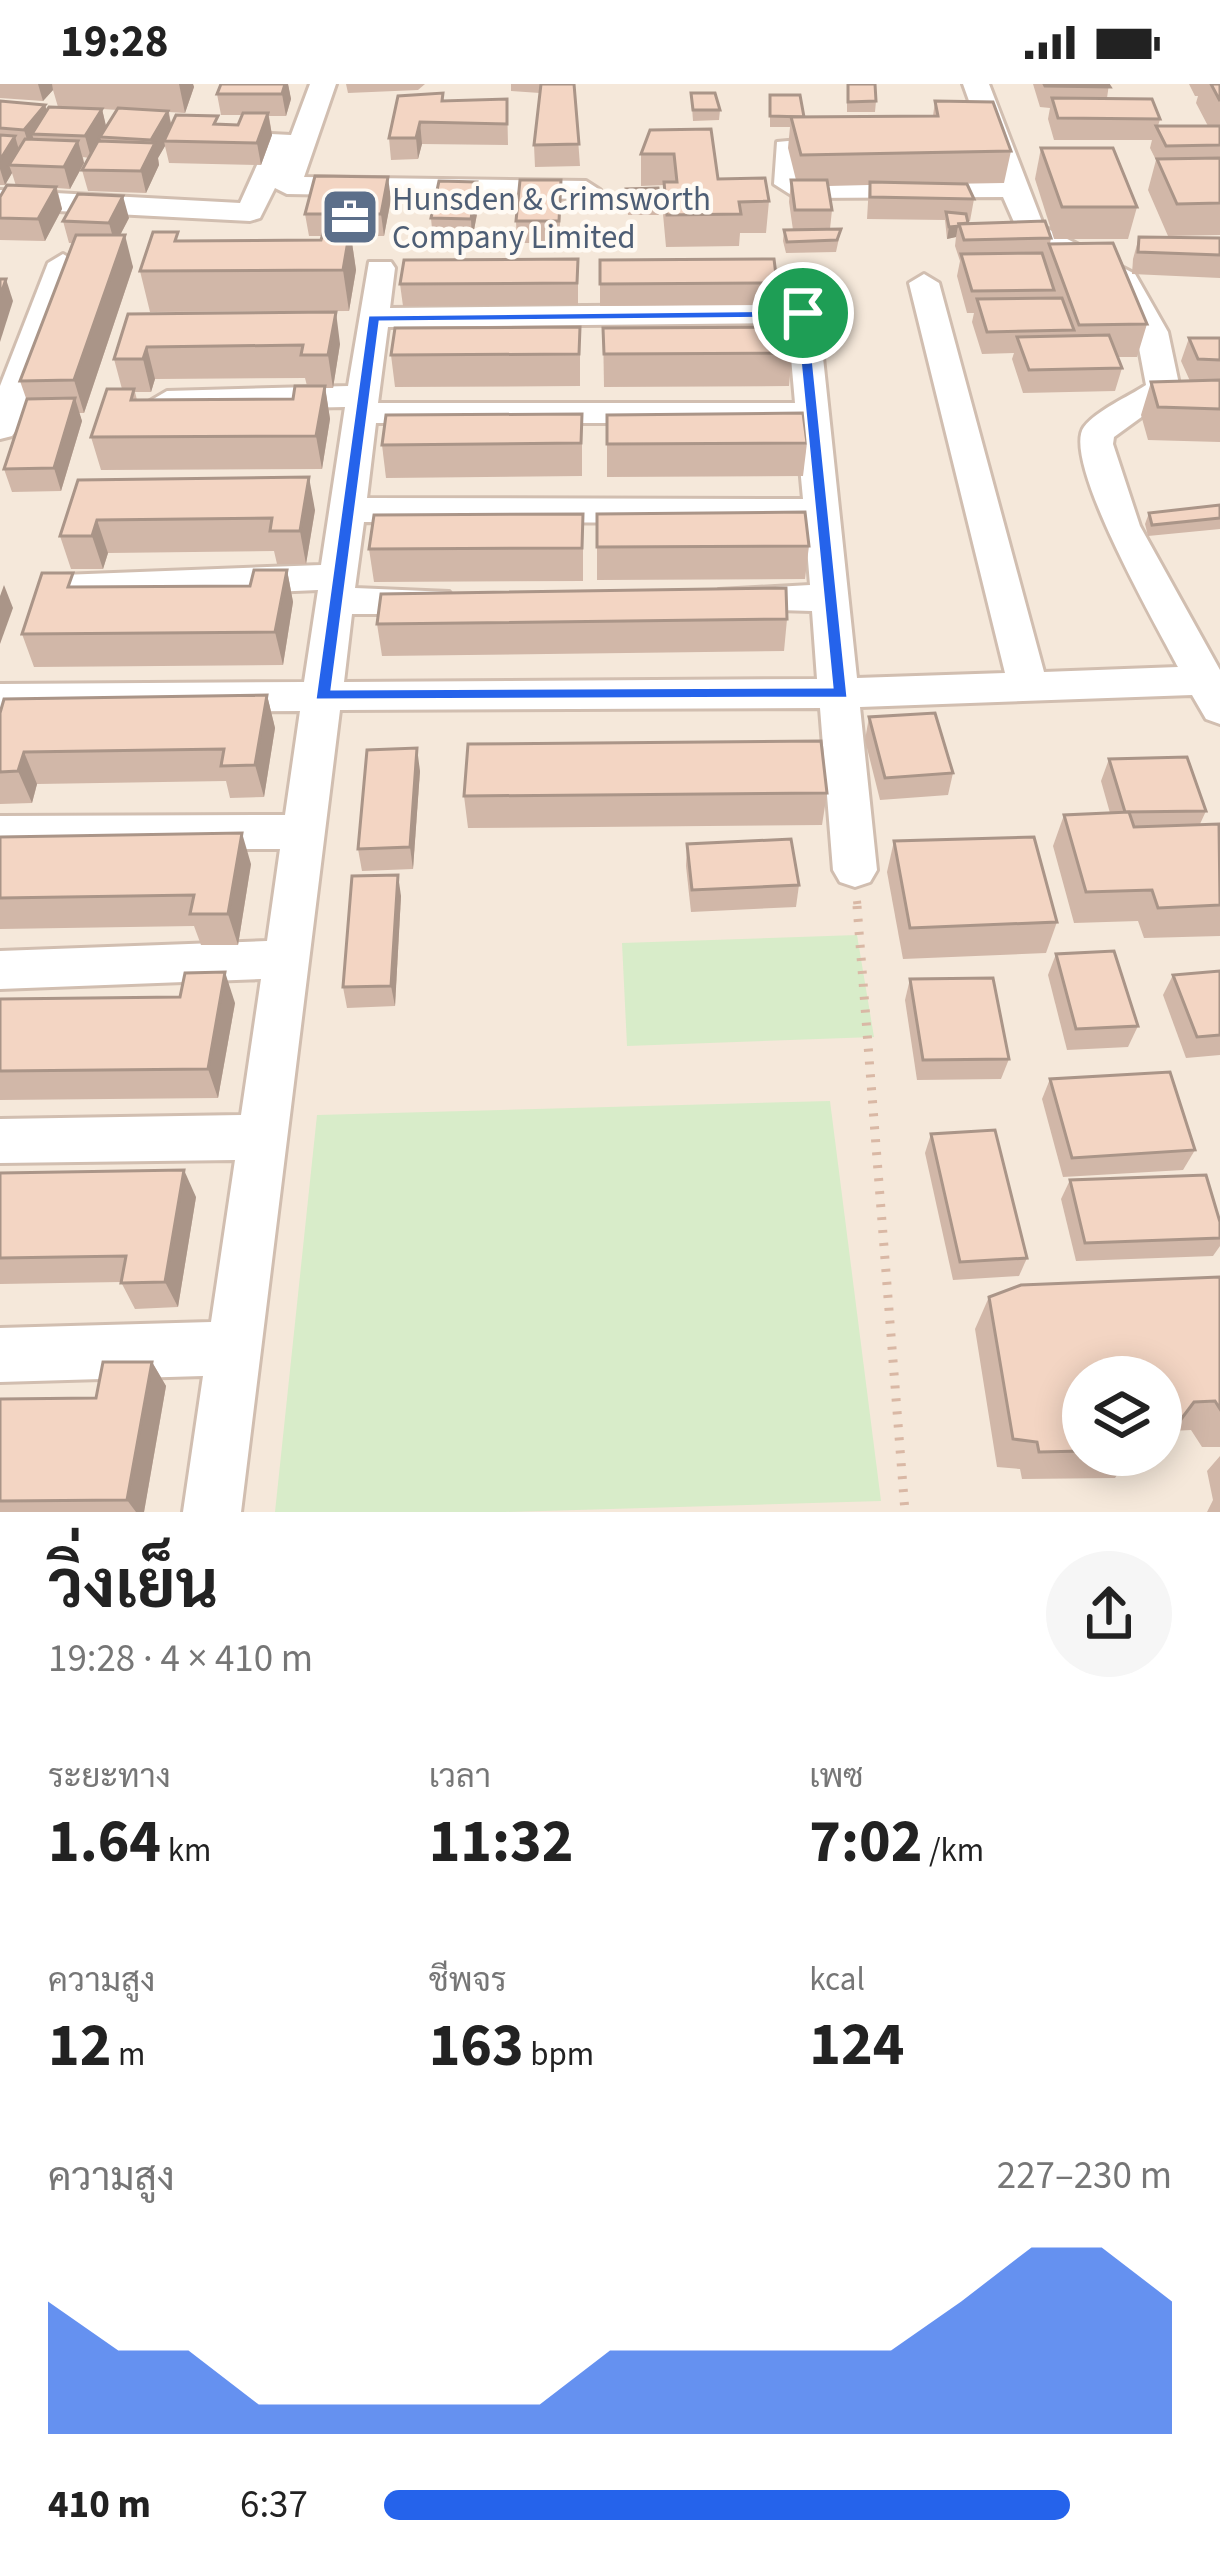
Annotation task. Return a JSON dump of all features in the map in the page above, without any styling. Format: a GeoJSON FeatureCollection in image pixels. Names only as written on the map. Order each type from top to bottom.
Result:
{"type":"FeatureCollection","features":[{"type":"Feature","properties":{"kind":"street"},"geometry":{"type":"LineString","coordinates":[[0,199],[250,212],[284,139],[322,84]]}},
{"type":"Feature","properties":{"kind":"street"},"geometry":{"type":"LineString","coordinates":[[976,84],[1031,232],[1045,244],[1124,281],[1136,294],[1163,373],[1162,388],[1098,432],[1096,444],[1122,526],[1213,694]]}},
{"type":"Feature","properties":{"kind":"street"},"geometry":{"type":"LineString","coordinates":[[284,139],[287,185],[586,190]]}},
{"type":"Feature","properties":{"kind":"street"},"geometry":{"type":"LineString","coordinates":[[878,144],[793,144],[787,148],[788,184],[796,189],[1016,188]]}},
{"type":"Feature","properties":{"kind":"street"},"geometry":{"type":"LineString","coordinates":[[0,430],[63,263]]}},
{"type":"Feature","properties":{"kind":"street"},"geometry":{"type":"LineString","coordinates":[[212,1512],[361,405],[359,321],[380,268]]}},
{"type":"Feature","properties":{"kind":"street"},"geometry":{"type":"LineString","coordinates":[[924,283],[1029,688]]}},
{"type":"Feature","properties":{"kind":"street"},"geometry":{"type":"LineString","coordinates":[[359,321],[801,297],[842,693],[855,870]]}},
{"type":"Feature","properties":{"kind":"street"},"geometry":{"type":"LineString","coordinates":[[135,402],[814,413]]}},
{"type":"Feature","properties":{"kind":"street"},"geometry":{"type":"LineString","coordinates":[[306,487],[349,498],[823,511]]}},
{"type":"Feature","properties":{"kind":"street"},"geometry":{"type":"LineString","coordinates":[[62,588],[337,589],[484,600]]}},
{"type":"Feature","properties":{"kind":"street"},"geometry":{"type":"LineString","coordinates":[[699,599],[832,598]]}},
{"type":"Feature","properties":{"kind":"street"},"geometry":{"type":"LineString","coordinates":[[0,698],[1029,688],[1213,694]]}},
{"type":"Feature","properties":{"kind":"street"},"geometry":{"type":"LineString","coordinates":[[0,833],[303,832]]}},
{"type":"Feature","properties":{"kind":"street"},"geometry":{"type":"LineString","coordinates":[[0,970],[286,959]]}},
{"type":"Feature","properties":{"kind":"street"},"geometry":{"type":"LineString","coordinates":[[0,1142],[262,1137]]}},
{"type":"Feature","properties":{"kind":"street"},"geometry":{"type":"LineString","coordinates":[[0,1355],[234,1348]]}},
{"type":"Feature","properties":{"kind":"path"},"geometry":{"type":"LineString","coordinates":[[855,870],[905,1512]]}},
{"type":"Feature","properties":{"kind":"shaded area"},"geometry":{"type":"Polygon","coordinates":[[[0,84],[1220,84],[1220,1512],[0,1512],[0,84]]]}},
{"type":"Feature","properties":{"kind":"green space"},"geometry":{"type":"Polygon","coordinates":[[[857,935],[874,1037],[627,1046],[622,943],[857,935]]]}},
{"type":"Feature","properties":{"kind":"green space"},"geometry":{"type":"Polygon","coordinates":[[[830,1101],[881,1501],[505,1512],[275,1512],[317,1115],[830,1101]]]}},
{"type":"Feature","properties":{"kind":"building"},"geometry":{"type":"Polygon","coordinates":[[[221,84],[285,84],[282,94],[217,94],[221,84]]]}},
{"type":"Feature","properties":{"kind":"building"},"geometry":{"type":"Polygon","coordinates":[[[541,84],[574,84],[579,144],[534,145],[541,84]]]}},
{"type":"Feature","properties":{"kind":"building"},"geometry":{"type":"Polygon","coordinates":[[[848,84],[875,84],[876,101],[848,102],[848,84]]]}},
{"type":"Feature","properties":{"kind":"building"},"geometry":{"type":"Polygon","coordinates":[[[1108,84],[1110,87],[1045,86],[1108,84]]]}},
{"type":"Feature","properties":{"kind":"building"},"geometry":{"type":"Polygon","coordinates":[[[443,93],[442,101],[507,99],[507,124],[420,122],[416,138],[389,138],[398,96],[443,93]]]}},
{"type":"Feature","properties":{"kind":"building"},"geometry":{"type":"Polygon","coordinates":[[[691,93],[715,93],[720,110],[693,110],[691,93]]]}},
{"type":"Feature","properties":{"kind":"building"},"geometry":{"type":"Polygon","coordinates":[[[770,95],[800,95],[804,117],[770,116],[770,95]]]}},
{"type":"Feature","properties":{"kind":"building"},"geometry":{"type":"Polygon","coordinates":[[[1052,98],[1152,99],[1160,119],[1058,118],[1052,98]]]}},
{"type":"Feature","properties":{"kind":"building"},"geometry":{"type":"Polygon","coordinates":[[[0,101],[45,105],[24,130],[0,128],[0,101]]]}},
{"type":"Feature","properties":{"kind":"building"},"geometry":{"type":"Polygon","coordinates":[[[935,101],[993,102],[1011,151],[801,155],[791,117],[938,116],[935,101]]]}},
{"type":"Feature","properties":{"kind":"building"},"geometry":{"type":"Polygon","coordinates":[[[49,107],[102,109],[85,136],[32,134],[49,107]]]}},
{"type":"Feature","properties":{"kind":"building"},"geometry":{"type":"Polygon","coordinates":[[[118,108],[168,111],[151,140],[100,137],[118,108]]]}},
{"type":"Feature","properties":{"kind":"building"},"geometry":{"type":"Polygon","coordinates":[[[243,113],[268,113],[257,143],[164,141],[176,115],[218,116],[214,124],[238,125],[243,113]]]}},
{"type":"Feature","properties":{"kind":"building"},"geometry":{"type":"Polygon","coordinates":[[[1156,126],[1220,126],[1220,145],[1166,146],[1156,126]]]}},
{"type":"Feature","properties":{"kind":"building"},"geometry":{"type":"Polygon","coordinates":[[[711,129],[718,179],[765,178],[769,201],[739,202],[741,214],[667,215],[664,182],[677,182],[674,154],[641,154],[650,130],[711,129]]]}},
{"type":"Feature","properties":{"kind":"building"},"geometry":{"type":"Polygon","coordinates":[[[0,135],[15,136],[0,160],[0,135]]]}},
{"type":"Feature","properties":{"kind":"building"},"geometry":{"type":"Polygon","coordinates":[[[25,139],[78,141],[64,167],[9,165],[25,139]]]}},
{"type":"Feature","properties":{"kind":"building"},"geometry":{"type":"Polygon","coordinates":[[[98,141],[155,143],[141,171],[82,170],[98,141]]]}},
{"type":"Feature","properties":{"kind":"building"},"geometry":{"type":"Polygon","coordinates":[[[1041,148],[1113,148],[1137,207],[1062,207],[1041,148]]]}},
{"type":"Feature","properties":{"kind":"building"},"geometry":{"type":"Polygon","coordinates":[[[1220,158],[1220,203],[1177,204],[1157,159],[1220,158]]]}},
{"type":"Feature","properties":{"kind":"building"},"geometry":{"type":"Polygon","coordinates":[[[315,176],[388,177],[381,214],[305,214],[315,176]]]}},
{"type":"Feature","properties":{"kind":"building"},"geometry":{"type":"Polygon","coordinates":[[[520,180],[561,180],[559,221],[516,221],[520,180]]]}},
{"type":"Feature","properties":{"kind":"building"},"geometry":{"type":"Polygon","coordinates":[[[791,180],[827,180],[832,210],[795,210],[791,180]]]}},
{"type":"Feature","properties":{"kind":"building"},"geometry":{"type":"Polygon","coordinates":[[[439,181],[477,182],[471,219],[431,218],[439,181]]]}},
{"type":"Feature","properties":{"kind":"building"},"geometry":{"type":"Polygon","coordinates":[[[870,182],[967,184],[974,199],[870,197],[870,182]]]}},
{"type":"Feature","properties":{"kind":"building"},"geometry":{"type":"Polygon","coordinates":[[[7,185],[56,187],[38,219],[0,218],[0,197],[7,185]]]}},
{"type":"Feature","properties":{"kind":"building"},"geometry":{"type":"Polygon","coordinates":[[[658,188],[660,203],[628,204],[626,189],[658,188]]]}},
{"type":"Feature","properties":{"kind":"building"},"geometry":{"type":"Polygon","coordinates":[[[78,194],[123,196],[109,223],[63,221],[78,194]]]}},
{"type":"Feature","properties":{"kind":"building"},"geometry":{"type":"Polygon","coordinates":[[[946,212],[966,214],[968,223],[949,227],[946,212]]]}},
{"type":"Feature","properties":{"kind":"building"},"geometry":{"type":"Polygon","coordinates":[[[1045,221],[1051,238],[964,240],[959,224],[1045,221]]]}},
{"type":"Feature","properties":{"kind":"building"},"geometry":{"type":"Polygon","coordinates":[[[350,229],[343,270],[140,271],[153,232],[178,232],[175,241],[321,240],[324,230],[350,229]]]}},
{"type":"Feature","properties":{"kind":"building"},"geometry":{"type":"Polygon","coordinates":[[[841,229],[837,240],[787,242],[784,230],[841,229]]]}},
{"type":"Feature","properties":{"kind":"building"},"geometry":{"type":"Polygon","coordinates":[[[76,235],[125,235],[74,380],[20,381],[76,235]]]}},
{"type":"Feature","properties":{"kind":"building"},"geometry":{"type":"Polygon","coordinates":[[[1139,237],[1220,238],[1220,255],[1138,252],[1139,237]]]}},
{"type":"Feature","properties":{"kind":"building"},"geometry":{"type":"Polygon","coordinates":[[[1113,243],[1147,324],[1079,325],[1049,244],[1113,243]]]}},
{"type":"Feature","properties":{"kind":"building"},"geometry":{"type":"Polygon","coordinates":[[[1042,253],[1054,290],[972,291],[961,254],[1042,253]]]}},
{"type":"Feature","properties":{"kind":"building"},"geometry":{"type":"Polygon","coordinates":[[[578,259],[577,283],[400,284],[404,260],[578,259]]]}},
{"type":"Feature","properties":{"kind":"building"},"geometry":{"type":"Polygon","coordinates":[[[774,259],[777,283],[600,284],[600,260],[774,259]]]}},
{"type":"Feature","properties":{"kind":"building"},"geometry":{"type":"Polygon","coordinates":[[[1062,298],[1074,330],[987,332],[977,299],[1062,298]]]}},
{"type":"Feature","properties":{"kind":"building"},"geometry":{"type":"Polygon","coordinates":[[[336,312],[328,355],[301,355],[303,345],[147,347],[143,359],[114,359],[128,314],[336,312]]]}},
{"type":"Feature","properties":{"kind":"building"},"geometry":{"type":"Polygon","coordinates":[[[580,327],[579,354],[391,355],[395,328],[580,327]]]}},
{"type":"Feature","properties":{"kind":"building"},"geometry":{"type":"Polygon","coordinates":[[[789,327],[792,353],[604,354],[603,328],[789,327]]]}},
{"type":"Feature","properties":{"kind":"building"},"geometry":{"type":"Polygon","coordinates":[[[1109,335],[1122,368],[1029,370],[1017,337],[1109,335]]]}},
{"type":"Feature","properties":{"kind":"building"},"geometry":{"type":"Polygon","coordinates":[[[1189,338],[1220,338],[1220,360],[1198,359],[1189,338]]]}},
{"type":"Feature","properties":{"kind":"building"},"geometry":{"type":"Polygon","coordinates":[[[1220,380],[1220,409],[1158,407],[1151,382],[1220,380]]]}},
{"type":"Feature","properties":{"kind":"building"},"geometry":{"type":"Polygon","coordinates":[[[295,386],[325,386],[316,436],[91,437],[107,389],[134,389],[131,400],[293,399],[295,386]]]}},
{"type":"Feature","properties":{"kind":"building"},"geometry":{"type":"Polygon","coordinates":[[[75,398],[54,468],[4,469],[27,399],[75,398]]]}},
{"type":"Feature","properties":{"kind":"building"},"geometry":{"type":"Polygon","coordinates":[[[803,413],[807,443],[607,444],[607,415],[803,413]]]}},
{"type":"Feature","properties":{"kind":"building"},"geometry":{"type":"Polygon","coordinates":[[[582,414],[581,443],[382,445],[386,415],[582,414]]]}},
{"type":"Feature","properties":{"kind":"building"},"geometry":{"type":"Polygon","coordinates":[[[309,477],[300,531],[270,531],[272,518],[97,520],[92,536],[60,536],[78,480],[309,477]]]}},
{"type":"Feature","properties":{"kind":"building"},"geometry":{"type":"Polygon","coordinates":[[[1220,505],[1220,518],[1152,525],[1149,513],[1220,505]]]}},
{"type":"Feature","properties":{"kind":"building"},"geometry":{"type":"Polygon","coordinates":[[[805,512],[809,546],[597,547],[597,514],[805,512]]]}},
{"type":"Feature","properties":{"kind":"building"},"geometry":{"type":"Polygon","coordinates":[[[583,514],[582,548],[369,549],[374,515],[583,514]]]}},
{"type":"Feature","properties":{"kind":"building"},"geometry":{"type":"Polygon","coordinates":[[[254,570],[287,570],[275,632],[22,634],[42,573],[73,573],[68,587],[250,586],[254,570]]]}},
{"type":"Feature","properties":{"kind":"building"},"geometry":{"type":"Polygon","coordinates":[[[786,588],[787,619],[377,624],[381,594],[786,588]]]}},
{"type":"Feature","properties":{"kind":"building"},"geometry":{"type":"Polygon","coordinates":[[[267,695],[255,765],[221,766],[224,749],[24,752],[18,771],[0,772],[4,699],[267,695]]]}},
{"type":"Feature","properties":{"kind":"building"},"geometry":{"type":"Polygon","coordinates":[[[935,713],[953,773],[885,778],[869,717],[935,713]]]}},
{"type":"Feature","properties":{"kind":"building"},"geometry":{"type":"Polygon","coordinates":[[[821,741],[827,793],[464,796],[468,744],[821,741]]]}},
{"type":"Feature","properties":{"kind":"building"},"geometry":{"type":"Polygon","coordinates":[[[417,748],[410,847],[358,849],[367,750],[417,748]]]}},
{"type":"Feature","properties":{"kind":"building"},"geometry":{"type":"Polygon","coordinates":[[[1187,757],[1206,811],[1125,812],[1109,759],[1187,757]]]}},
{"type":"Feature","properties":{"kind":"building"},"geometry":{"type":"Polygon","coordinates":[[[1129,812],[1134,827],[1219,824],[1220,905],[1158,908],[1152,890],[1086,892],[1064,815],[1129,812]]]}},
{"type":"Feature","properties":{"kind":"building"},"geometry":{"type":"Polygon","coordinates":[[[242,833],[228,914],[190,914],[194,895],[0,898],[0,837],[242,833]]]}},
{"type":"Feature","properties":{"kind":"building"},"geometry":{"type":"Polygon","coordinates":[[[1034,837],[1057,922],[910,928],[894,841],[1034,837]]]}},
{"type":"Feature","properties":{"kind":"building"},"geometry":{"type":"Polygon","coordinates":[[[791,839],[799,885],[692,890],[687,844],[791,839]]]}},
{"type":"Feature","properties":{"kind":"building"},"geometry":{"type":"Polygon","coordinates":[[[398,875],[391,986],[343,987],[352,876],[398,875]]]}},
{"type":"Feature","properties":{"kind":"building"},"geometry":{"type":"Polygon","coordinates":[[[1114,951],[1138,1026],[1076,1029],[1056,954],[1114,951]]]}},
{"type":"Feature","properties":{"kind":"building"},"geometry":{"type":"Polygon","coordinates":[[[1220,971],[1220,1035],[1197,1037],[1173,975],[1220,971]]]}},
{"type":"Feature","properties":{"kind":"building"},"geometry":{"type":"Polygon","coordinates":[[[225,972],[208,1069],[0,1071],[0,999],[180,997],[185,973],[225,972]]]}},
{"type":"Feature","properties":{"kind":"building"},"geometry":{"type":"Polygon","coordinates":[[[993,978],[1009,1059],[923,1060],[910,979],[993,978]]]}},
{"type":"Feature","properties":{"kind":"building"},"geometry":{"type":"Polygon","coordinates":[[[1170,1072],[1195,1150],[1072,1158],[1050,1079],[1170,1072]]]}},
{"type":"Feature","properties":{"kind":"building"},"geometry":{"type":"Polygon","coordinates":[[[995,1130],[1027,1258],[960,1262],[931,1134],[995,1130]]]}},
{"type":"Feature","properties":{"kind":"building"},"geometry":{"type":"Polygon","coordinates":[[[184,1170],[165,1282],[121,1283],[126,1256],[0,1258],[0,1173],[184,1170]]]}},
{"type":"Feature","properties":{"kind":"building"},"geometry":{"type":"Polygon","coordinates":[[[1206,1175],[1220,1238],[1085,1243],[1070,1180],[1206,1175]]]}},
{"type":"Feature","properties":{"kind":"building"},"geometry":{"type":"Polygon","coordinates":[[[1220,1277],[1220,1409],[1215,1401],[1194,1402],[1182,1418],[1182,1356],[1062,1356],[1062,1451],[1039,1452],[1037,1442],[1013,1439],[989,1297],[1021,1285],[1220,1277]]]}},
{"type":"Feature","properties":{"kind":"building"},"geometry":{"type":"Polygon","coordinates":[[[103,1362],[152,1362],[127,1500],[0,1501],[0,1399],[96,1398],[103,1362]]]}},
{"type":"Feature","properties":{"kind":"place","name":"Hunsden & Crimsworth Company Limited"},"geometry":{"type":"Point","coordinates":[350,217]}},
{"type":"Feature","properties":{"kind":"route"},"geometry":{"type":"LineString","coordinates":[[803,313],[842,693],[322,695],[373,318],[803,313]]}}]}
